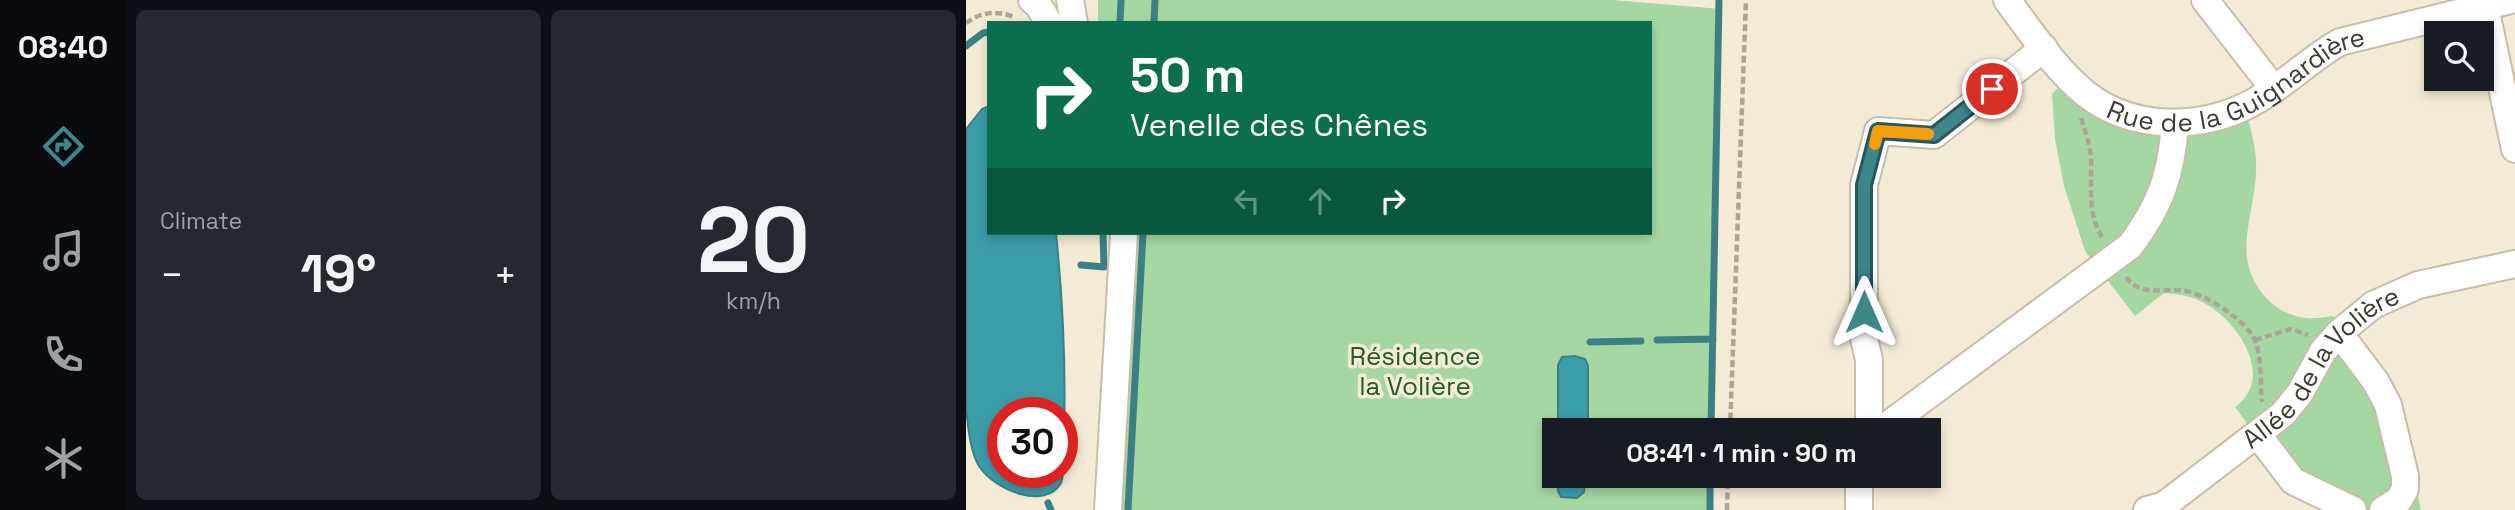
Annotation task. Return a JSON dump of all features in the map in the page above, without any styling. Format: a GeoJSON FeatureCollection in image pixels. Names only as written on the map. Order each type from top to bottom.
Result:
{"type":"FeatureCollection","features":[{"type":"Feature","properties":{"kind":"street"},"geometry":{"type":"LineString","coordinates":[[1070,0],[1074,21]]}},
{"type":"Feature","properties":{"kind":"street","name":"Rue de la Guignardière"},"geometry":{"type":"LineString","coordinates":[[2007,0],[2067,76],[2087,95],[2114,111],[2175,124],[2199,122],[2247,105],[2274,89],[2322,52],[2410,12],[2485,7],[2511,0]]}},
{"type":"Feature","properties":{"kind":"street"},"geometry":{"type":"LineString","coordinates":[[2205,0],[2274,89]]}},
{"type":"Feature","properties":{"kind":"street"},"geometry":{"type":"LineString","coordinates":[[1027,10],[1038,5],[1048,21]]}},
{"type":"Feature","properties":{"kind":"street"},"geometry":{"type":"LineString","coordinates":[[2485,7],[2515,149]]}},
{"type":"Feature","properties":{"kind":"street"},"geometry":{"type":"LineString","coordinates":[[1869,418],[1869,360],[1864,338],[1864,185],[1878,131],[1934,135],[2044,48]]}},
{"type":"Feature","properties":{"kind":"street"},"geometry":{"type":"LineString","coordinates":[[1897,418],[2130,246],[2148,222],[2161,198],[2173,151],[2175,124]]}},
{"type":"Feature","properties":{"kind":"street"},"geometry":{"type":"LineString","coordinates":[[1108,510],[1124,235]]}},
{"type":"Feature","properties":{"kind":"street","name":"Allée de la Volière"},"geometry":{"type":"LineString","coordinates":[[2147,510],[2171,500],[2258,435],[2294,401],[2331,342],[2372,305],[2418,285],[2515,264]]}},
{"type":"Feature","properties":{"kind":"street"},"geometry":{"type":"LineString","coordinates":[[2331,342],[2376,383],[2388,405],[2405,476],[2405,489],[2399,500],[2383,510]]}},
{"type":"Feature","properties":{"kind":"street"},"geometry":{"type":"LineString","coordinates":[[2258,435],[2293,481],[2353,510]]}},
{"type":"Feature","properties":{"kind":"street"},"geometry":{"type":"LineString","coordinates":[[1858,510],[1859,488]]}},
{"type":"Feature","properties":{"kind":"path"},"geometry":{"type":"LineString","coordinates":[[1730,418],[1746,0]]}},
{"type":"Feature","properties":{"kind":"path"},"geometry":{"type":"LineString","coordinates":[[967,22],[990,12],[1012,15],[1027,10]]}},
{"type":"Feature","properties":{"kind":"path"},"geometry":{"type":"LineString","coordinates":[[2079,111],[2090,148],[2092,208],[2099,233],[2126,278],[2137,288],[2198,294],[2239,321],[2255,340],[2259,354],[2262,404],[2266,414],[2258,435]]}},
{"type":"Feature","properties":{"kind":"path"},"geometry":{"type":"LineString","coordinates":[[2255,340],[2291,329],[2331,342]]}},
{"type":"Feature","properties":{"kind":"path"},"geometry":{"type":"LineString","coordinates":[[1727,510],[1728,488]]}},
{"type":"Feature","properties":{"kind":"green space","name":"Résidence la Volière"},"geometry":{"type":"Polygon","coordinates":[[[1098,0],[1612,0],[1721,9],[1710,418],[1542,418],[1542,488],[1709,488],[1708,510],[1120,510],[1136,235],[1652,235],[1652,21],[1098,21],[1098,0]]]}},
{"type":"Feature","properties":{"kind":"green space"},"geometry":{"type":"Polygon","coordinates":[[[2062,84],[2095,110],[2246,111],[2256,163],[2247,246],[2253,279],[2266,298],[2284,311],[2306,318],[2333,316],[2357,352],[2396,401],[2421,510],[2331,510],[2263,459],[2246,422],[2235,407],[2247,395],[2252,381],[2248,351],[2230,324],[2218,312],[2201,301],[2164,293],[2135,316],[2085,251],[2064,186],[2055,139],[2052,94],[2062,84]]]}},
{"type":"Feature","properties":{"kind":"water"},"geometry":{"type":"Polygon","coordinates":[[[987,107],[987,235],[1056,235],[1065,397],[987,397],[987,475],[979,466],[971,446],[966,409],[966,129],[982,109],[987,107]]]}},
{"type":"Feature","properties":{"kind":"water"},"geometry":{"type":"Polygon","coordinates":[[[1575,356],[1585,359],[1588,366],[1588,418],[1558,418],[1558,365],[1562,357],[1575,356]]]}},
{"type":"Feature","properties":{"kind":"water"},"geometry":{"type":"Polygon","coordinates":[[[1006,488],[1057,488],[1044,495],[1033,496],[1006,488]]]}},
{"type":"Feature","properties":{"kind":"water"},"geometry":{"type":"Polygon","coordinates":[[[1558,488],[1584,488],[1577,498],[1561,497],[1558,488]]]}},
{"type":"Feature","properties":{"kind":"waterway"},"geometry":{"type":"LineString","coordinates":[[1120,21],[1121,0]]}},
{"type":"Feature","properties":{"kind":"waterway"},"geometry":{"type":"LineString","coordinates":[[1154,21],[1155,0]]}},
{"type":"Feature","properties":{"kind":"waterway"},"geometry":{"type":"LineString","coordinates":[[1711,418],[1719,0]]}},
{"type":"Feature","properties":{"kind":"waterway"},"geometry":{"type":"LineString","coordinates":[[966,46],[987,32]]}},
{"type":"Feature","properties":{"kind":"waterway"},"geometry":{"type":"LineString","coordinates":[[1081,265],[1104,267],[1103,235]]}},
{"type":"Feature","properties":{"kind":"waterway"},"geometry":{"type":"LineString","coordinates":[[1128,510],[1143,235]]}},
{"type":"Feature","properties":{"kind":"waterway"},"geometry":{"type":"LineString","coordinates":[[1657,340],[1713,339]]}},
{"type":"Feature","properties":{"kind":"waterway"},"geometry":{"type":"LineString","coordinates":[[1590,342],[1641,341]]}},
{"type":"Feature","properties":{"kind":"waterway"},"geometry":{"type":"LineString","coordinates":[[1710,488],[1710,510]]}},
{"type":"Feature","properties":{"kind":"waterway"},"geometry":{"type":"LineString","coordinates":[[1048,503],[1051,510]]}},
{"type":"Feature","properties":{"kind":"slow traffic"},"geometry":{"type":"LineString","coordinates":[[1875,144],[1878,131],[1928,134]]}},
{"type":"Feature","properties":{"kind":"route"},"geometry":{"type":"LineString","coordinates":[[1864,312],[1864,185],[1878,131],[1934,135],[1992,89]]}}]}
